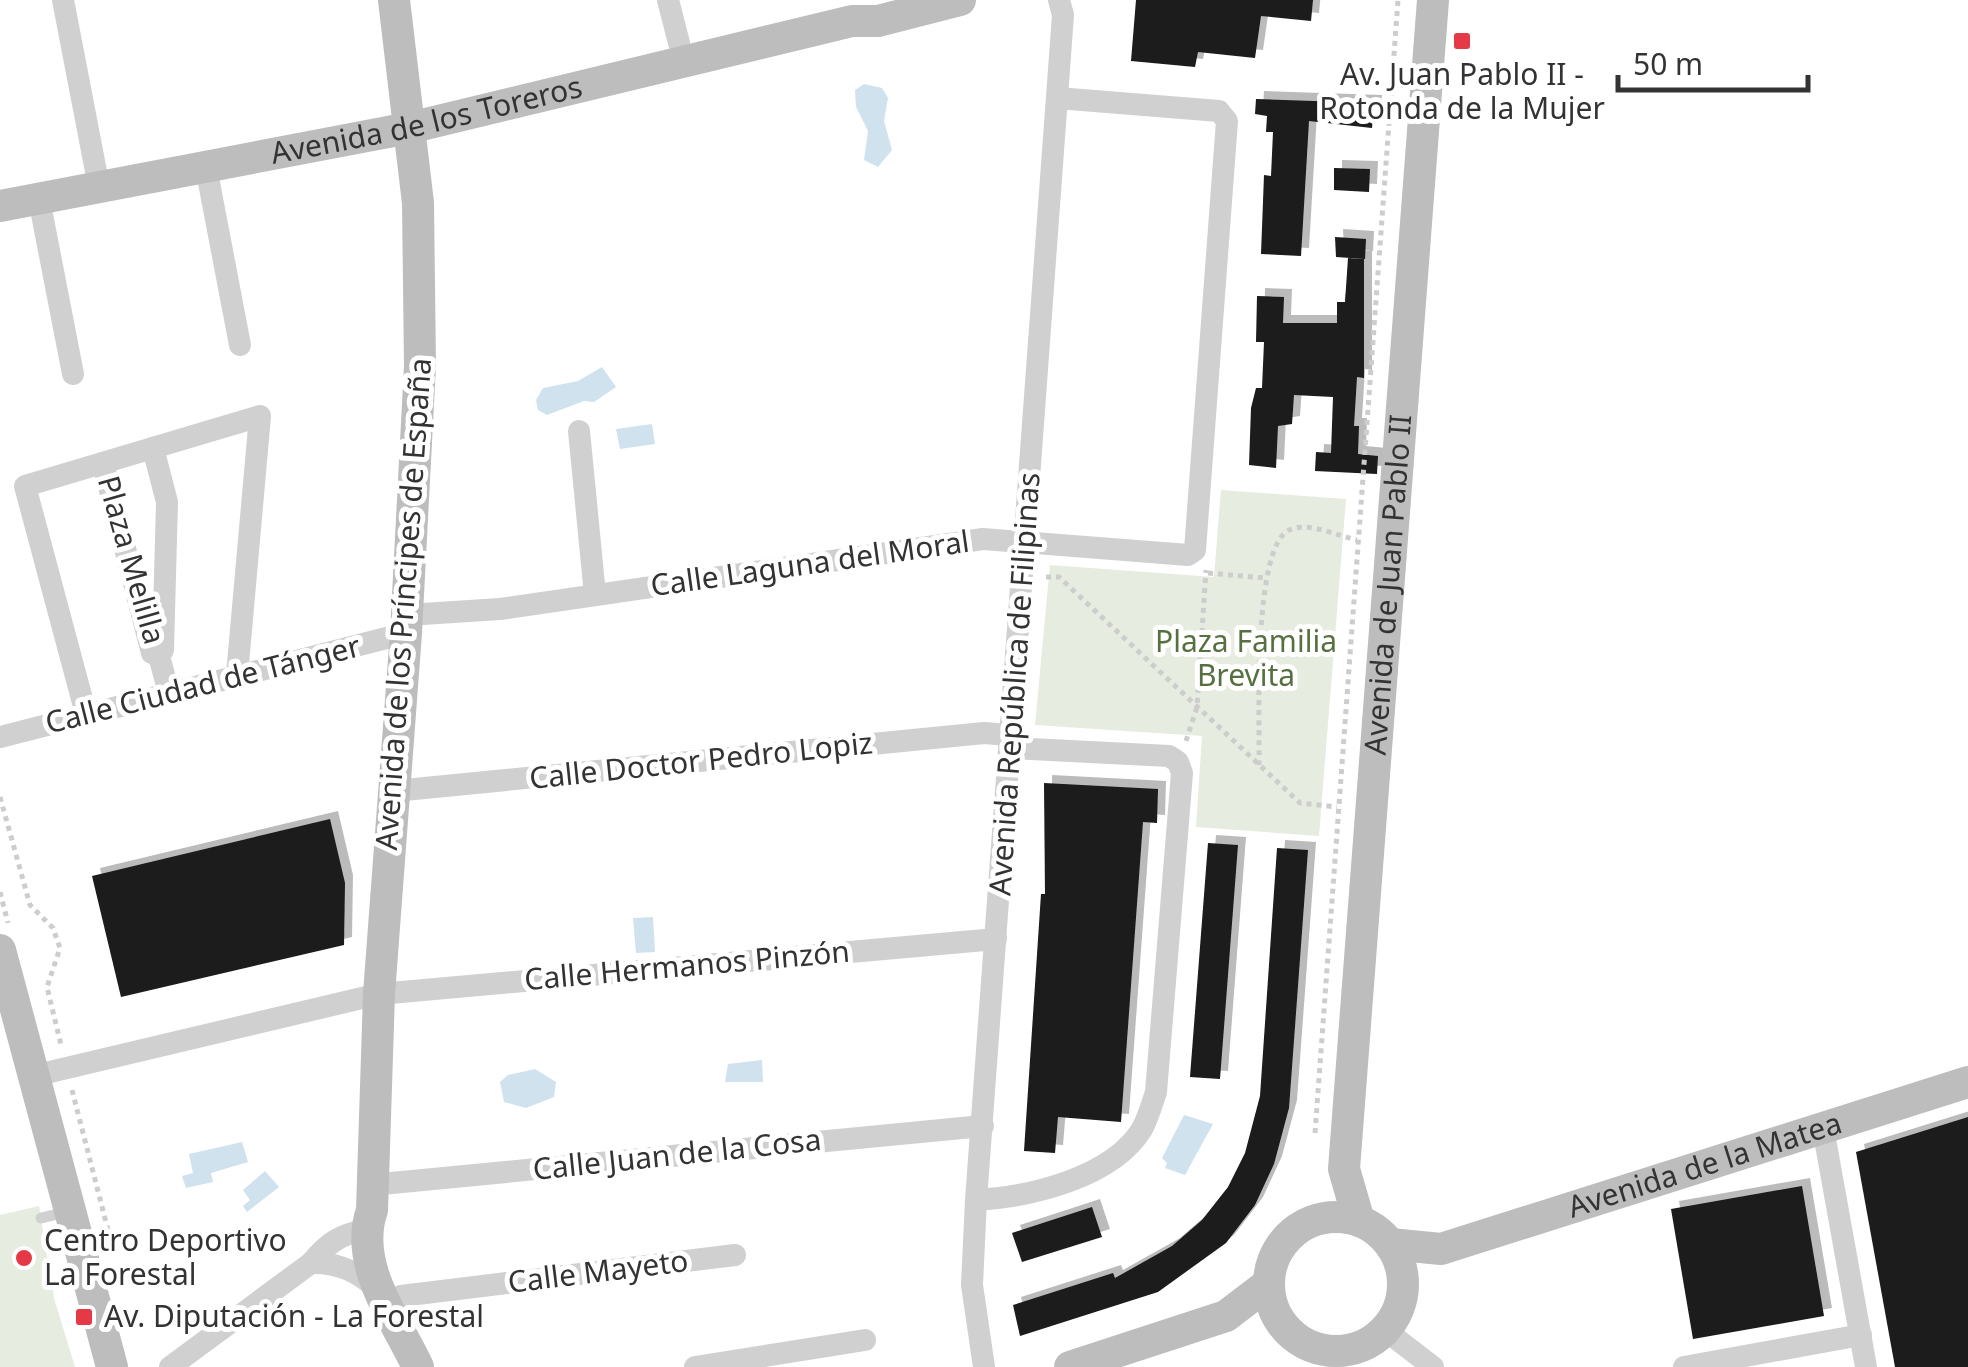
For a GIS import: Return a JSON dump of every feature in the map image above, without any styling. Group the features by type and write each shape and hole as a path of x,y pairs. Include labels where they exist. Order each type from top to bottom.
{"street":[{"path":"63,0 100,187"},
{"name":"Avenida de los Príncipes de España","path":"394,0 421,283 407,624 378,994 370,1208 386,1233 402,1324"},
{"path":"668,0 679,44"},
{"name":"Avenida de los Toreros","path":"852,21 883,0"},
{"name":"Avenida de los Toreros","path":"0,206 409,128 852,21 878,21 960,0"},
{"name":"Avenida República de Filipinas","path":"984,1367 972,1286 976,1200 1063,15 1060,0"},
{"name":"Avenida de Juan Pablo II","path":"1359,1221 1344,1168 1432,0"},
{"path":"1057,98 1219,111 1228,121 1195,550"},
{"path":"206,167 240,345"},
{"path":"40,199 73,374"},
{"path":"86,714 25,486 260,416 237,675"},
{"path":"579,431 595,595"},
{"name":"Plaza Melilla","path":"154,448 167,502 163,650 159,656 168,693"},
{"name":"Plaza Melilla","path":"102,463 152,654 159,656"},
{"name":"Calle Laguna del Moral","path":"407,624 983,539 1188,554 1195,550"},
{"name":"Calle Ciudad de Tánger","path":"0,737 237,675 407,624"},
{"name":"Calle Doctor Pedro Lopiz","path":"394,791 975,734 1009,742 1170,756 1178,762"},
{"path":"976,1200 1006,1199 1080,1175 1116,1156 1142,1128 1156,1092 1182,773 1178,762"},
{"name":"Calle Hermanos Pinzón","path":"33,1076 378,994 996,939"},
{"path":"0,950 5,989 33,1076 55,1215 112,1367"},
{"name":"Avenida de la Matea","path":"1390,1244 1441,1249 1968,1082"},
{"name":"Calle Juan de la Cosa","path":"370,1208 983,1126"},
{"path":"1823,1128 1866,1367"},
{"name":"Avenida de Juan Pablo II","path":"1313,1220 1344,1168"},
{"path":"170,1367 321,1263 370,1208"},
{"path":"1344,1217 1359,1221 1390,1244 1403,1283 1400,1303 1385,1330 1350,1358 1338,1352 1308,1356 1279,1321 1268,1284 1271,1264 1280,1245 1313,1220 1344,1217"},
{"name":"Avenida de la Matea","path":"1403,1283 1441,1249"},
{"name":"Calle Mayeto","path":"402,1324 735,1254"},
{"path":"321,1263 402,1324"},
{"path":"1070,1367 1226,1316 1268,1284"},
{"path":"1226,1316 1279,1321"},
{"path":"1385,1330 1434,1367"},
{"path":"1684,1367 1860,1335"},
{"path":"694,1367 864,1340"}],"path":[{"path":"1315,1134 1398,0"},
{"path":"1259,764 1265,578 1273,545 1289,530 1308,528 1358,540"},
{"path":"1178,762 1197,707 1208,573 1195,550"},
{"path":"1208,573 1265,578"},
{"path":"1023,578 1059,577 1300,803 1337,806"},
{"path":"0,798 30,905 53,928 60,948 47,987 109,1235 106,1241"}],"green space":[{"name":"Plaza Familia Brevita","path":"1221,490 1346,499 1319,836 1196,827 1202,736 1035,725 1050,565 1214,577"},
{"name":"Centro Deportivo La Forestal","path":"39,1206 54,1298 75,1367 0,1367 0,1215"}],"water":[{"path":"864,84 882,88 888,98 884,121 892,150 878,167 864,160 868,131 856,107 855,90"},
{"path":"602,367 616,387 594,402 584,401 547,415 538,410 536,400 543,388 578,381"},
{"path":"652,424 655,444 620,449 616,429"},
{"path":"653,917 655,952 636,953 633,918"},
{"path":"762,1060 763,1082 725,1082 728,1064"},
{"path":"535,1069 556,1082 554,1097 526,1108 504,1102 500,1082 508,1075"},
{"path":"1184,1115 1213,1124 1185,1175 1165,1168 1167,1163 1162,1158"},
{"path":"242,1142 248,1162 211,1173 213,1182 186,1188 182,1176 193,1173 189,1154"},
{"path":"265,1171 279,1187 247,1212 243,1206 250,1200 243,1190"}],"building":[{"path":"1136,0 1313,0 1311,21 1261,16 1255,58 1198,52 1195,67 1131,61"},
{"path":"1256,99 1374,103 1372,128 1309,121 1301,256 1261,254 1264,175 1271,176 1273,132 1266,132 1267,116 1255,114"},
{"path":"1334,168 1370,169 1369,192 1334,190"},
{"path":"1335,237 1366,239 1365,259 1336,257"},
{"path":"1348,258 1364,259 1364,378 1357,377 1354,426 1359,426 1358,454 1378,456 1377,474 1315,471 1316,452 1331,453 1333,397 1294,395 1292,424 1278,426 1276,468 1249,465 1251,408 1256,388 1262,388 1264,342 1256,342 1257,296 1284,297 1283,323 1337,323 1337,302 1345,302"},
{"path":"1044,783 1158,789 1157,823 1143,822 1121,1122 1058,1117 1055,1153 1024,1151 1041,894 1045,894"},
{"path":"330,819 345,883 344,945 121,997 92,876"},
{"path":"1208,843 1238,845 1220,1079 1190,1077"},
{"path":"1277,848 1308,850 1289,1108 1274,1164 1255,1205 1226,1243 1158,1292 1020,1336 1013,1305 1113,1273 1115,1278 1172,1246 1202,1220 1228,1187 1245,1153 1260,1096"},
{"path":"1968,1117 1968,1367 1895,1367 1856,1152"},
{"path":"1802,1186 1824,1316 1693,1339 1671,1209"},
{"path":"1092,1207 1102,1237 1022,1262 1012,1233"}],"place":[{"name":"Av. Juan Pablo II - Rotonda de la Mujer","path":"1462,41"},
{"name":"Centro Deportivo La Forestal","path":"24,1258"},
{"name":"Av. Diputación - La Forestal","path":"84,1317"}]}
